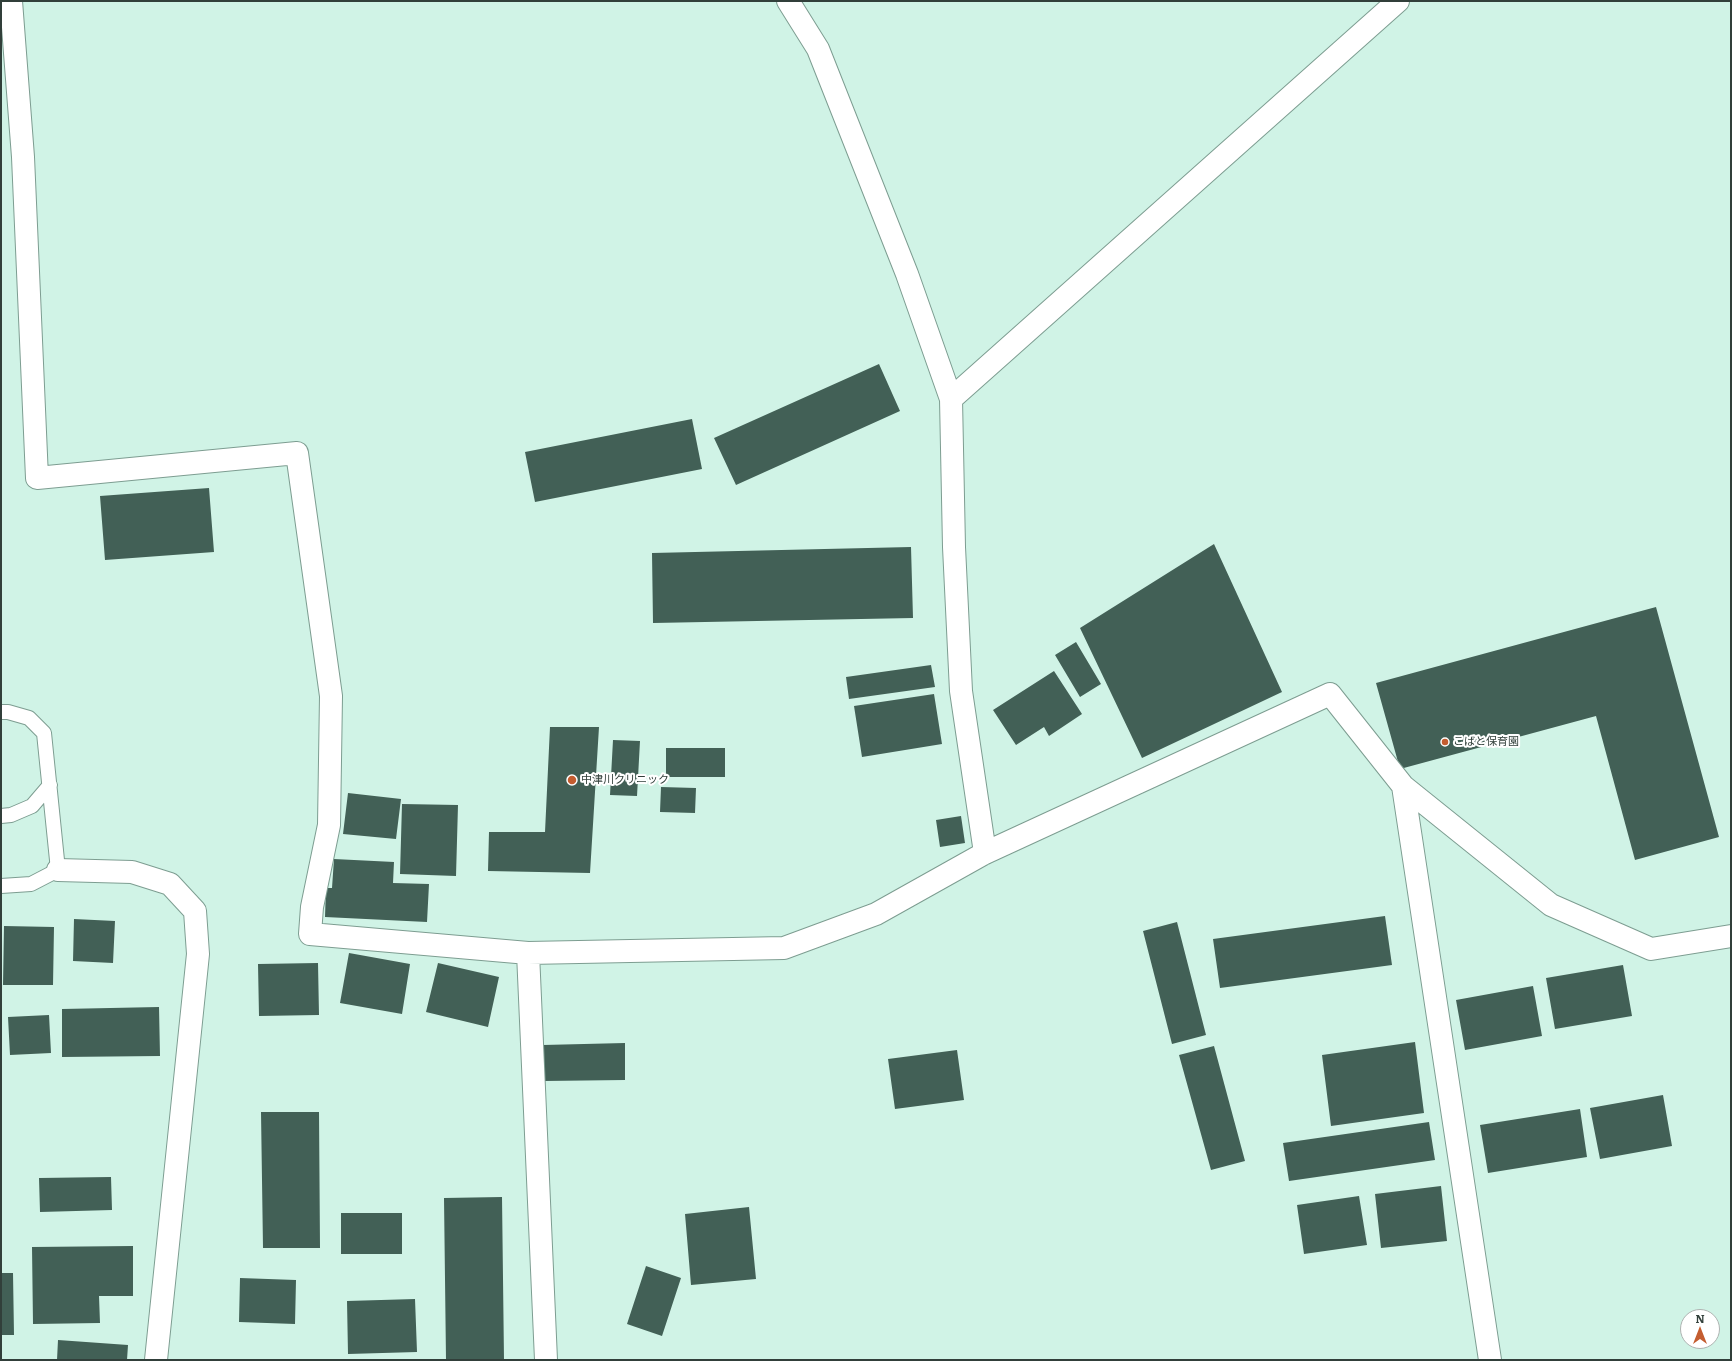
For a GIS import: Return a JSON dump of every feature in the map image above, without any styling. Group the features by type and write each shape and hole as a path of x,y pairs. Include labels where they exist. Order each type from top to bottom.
{"street":[{"path":"11,1 23,157 37,478 297,453 331,696 329,826 312,906 310,934 528,953 784,948 876,914 985,853 1330,694 1403,786 1551,905 1650,948 1731,936"},
{"path":"788,1 818,49 907,274 951,398 954,547 961,691 985,853"},
{"path":"951,398 1398,1"},
{"path":"1403,786 1490,1360"},
{"path":"58,870 132,872 170,884 195,911 198,954 156,1360"},
{"path":"528,953 546,1360"}],"lane":[{"path":"1,712 8,712 29,718 44,733 58,870 31,884 1,886"},
{"path":"1,816 11,815 32,806 50,785"}],"building":[{"path":"879,364 900,411 736,485 714,438"},
{"path":"692,419 702,469 535,502 525,452"},
{"path":"209,488 214,552 105,560 100,496"},
{"path":"1214,544 1282,692 1142,758 1080,628"},
{"path":"911,547 913,618 653,623 652,553"},
{"name":"こばと保育園","path":"1656,607 1719,837 1635,860 1596,716 1400,769 1376,683"},
{"path":"1076,642 1101,684 1080,697 1055,655"},
{"path":"931,665 935,687 849,699 846,677"},
{"path":"1054,671 1082,714 1049,736 1044,727 1016,745 993,710"},
{"path":"934,694 942,744 862,757 854,706"},
{"name":"中津川クリニック","path":"550,727 599,727 590,873 488,871 489,832 545,832"},
{"path":"613,740 640,741 637,796 610,795"},
{"path":"666,748 725,748 725,777 666,777"},
{"path":"661,787 696,788 695,813 660,812"},
{"path":"348,793 401,799 396,839 343,834"},
{"path":"402,804 458,805 456,876 400,874"},
{"path":"961,816 965,843 940,847 936,820"},
{"path":"334,859 394,862 393,883 429,884 427,922 325,917 326,888 332,888"},
{"path":"1385,916 1392,965 1220,988 1213,939"},
{"path":"74,919 115,921 113,963 73,961"},
{"path":"1177,922 1206,1035 1172,1044 1143,931"},
{"path":"4,926 54,927 53,985 3,985"},
{"path":"349,953 410,964 402,1014 340,1003"},
{"path":"318,963 319,1015 259,1016 258,964"},
{"path":"438,963 499,977 488,1027 426,1012"},
{"path":"1623,965 1632,1016 1555,1029 1546,978"},
{"path":"1533,986 1542,1036 1465,1050 1456,1000"},
{"path":"159,1007 160,1056 62,1057 62,1009"},
{"path":"49,1015 51,1053 10,1055 8,1017"},
{"path":"1415,1042 1424,1113 1331,1126 1322,1055"},
{"path":"625,1043 625,1080 544,1081 543,1045"},
{"path":"1214,1046 1245,1161 1211,1170 1179,1055"},
{"path":"957,1050 964,1100 895,1109 888,1059"},
{"path":"1663,1095 1672,1146 1600,1159 1590,1108"},
{"path":"1580,1109 1587,1157 1488,1173 1480,1125"},
{"path":"261,1112 319,1112 320,1248 263,1248"},
{"path":"1429,1122 1435,1160 1289,1181 1283,1143"},
{"path":"111,1177 112,1210 40,1212 39,1178"},
{"path":"1441,1186 1447,1241 1381,1248 1375,1194"},
{"path":"1359,1196 1367,1245 1304,1254 1297,1205"},
{"path":"502,1197 504,1360 446,1360 444,1198"},
{"path":"749,1207 756,1279 691,1285 685,1214"},
{"path":"341,1213 402,1213 402,1254 341,1254"},
{"path":"133,1246 133,1296 99,1296 100,1323 33,1324 32,1247"},
{"path":"646,1266 681,1278 662,1336 627,1324"},
{"path":"1,1273 13,1273 14,1335 1,1335"},
{"path":"240,1278 296,1280 295,1324 239,1322"},
{"path":"415,1299 417,1352 348,1354 347,1301"},
{"path":"58,1340 128,1345 127,1360 57,1360"}],"place":[{"name":"こばと保育園","path":"1445,742"},
{"name":"中津川クリニック","path":"572,780"}]}
